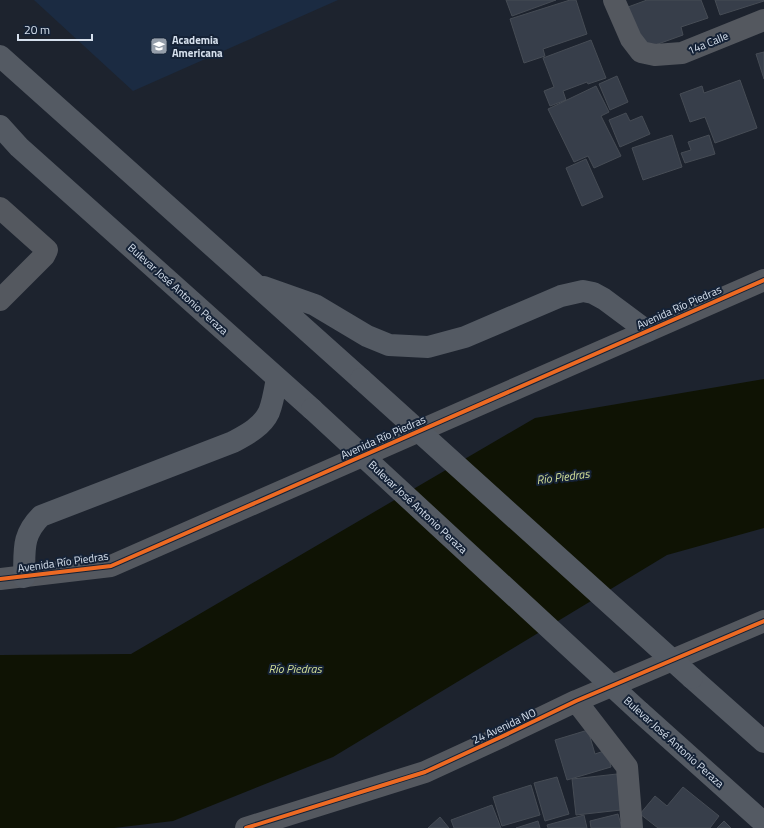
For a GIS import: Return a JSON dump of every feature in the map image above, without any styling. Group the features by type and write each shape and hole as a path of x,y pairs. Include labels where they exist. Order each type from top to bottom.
{"main road":[{"path":"0,56 764,742"},
{"name":"Bulevar José Antonio Peraza","path":"0,126 25,152 312,409 640,712 764,823"},
{"path":"254,283 314,305 366,336 389,345 428,347 465,337 561,296 583,291 593,293 604,299 647,331"},
{"path":"24,577 25,541 28,532 41,516 233,442 250,433 268,412 277,378"}],"street":[{"name":"14a Calle","path":"614,0 631,39 641,52 654,55 682,53 764,20"},
{"path":"0,208 47,250 44,256 0,300"},
{"name":"Avenida Río Piedras","path":"0,579 111,566 764,280"},
{"name":"24 Avenida NO","path":"246,828 425,772 576,701 761,626"},
{"path":"576,701 627,767 632,828"}],"shaded area":[{"name":"Academia Americana","path":"34,0 338,0 133,91"}],"water":[{"name":"Río Piedras","path":"764,379 764,528 667,555 333,757 173,821 114,828 0,828 0,655 131,654 535,418"}],"building":[{"path":"506,0 556,0 512,16"},
{"path":"570,0 576,0 587,34 543,49 545,56 524,63 510,19"},
{"path":"647,0 701,0 708,18 681,27 683,35 644,49 628,7"},
{"path":"715,0 764,0 764,1 720,15"},
{"path":"591,40 606,78 588,84 587,82 563,91 566,100 550,106 544,91 554,87 543,58"},
{"path":"764,52 764,79 756,54"},
{"path":"617,76 628,102 610,110 599,84"},
{"path":"740,80 757,128 715,143 705,117 690,122 680,94 702,86 704,93"},
{"path":"596,86 609,112 601,116 621,156 594,168 588,156 574,162 548,109"},
{"path":"626,113 630,121 642,116 650,134 620,147 609,120"},
{"path":"672,135 682,167 643,180 632,148"},
{"path":"709,135 715,154 685,163 681,153 691,150 688,142"},
{"path":"586,159 603,197 582,206 566,168"},
{"path":"588,730 595,754 607,750 611,767 567,780 555,740"},
{"path":"617,774 621,810 576,815 572,779"},
{"path":"557,777 569,814 545,821 534,783"},
{"path":"531,785 540,815 502,826 493,797"},
{"path":"683,787 719,816 710,828 658,828 640,814 655,796 667,806"},
{"path":"492,805 501,828 454,828 451,820"},
{"path":"618,814 622,828 591,828 590,821"},
{"path":"584,815 587,828 548,828 547,825"},
{"path":"440,817 449,828 428,828"},
{"path":"538,821 540,828 516,828"},
{"path":"724,821 731,828 717,828"}],"cycle path":[{"path":"0,579 111,566 764,280"},
{"path":"246,828 425,772 576,701 764,621"}],"place":[{"name":"Academia Americana","path":"159,46"}]}
